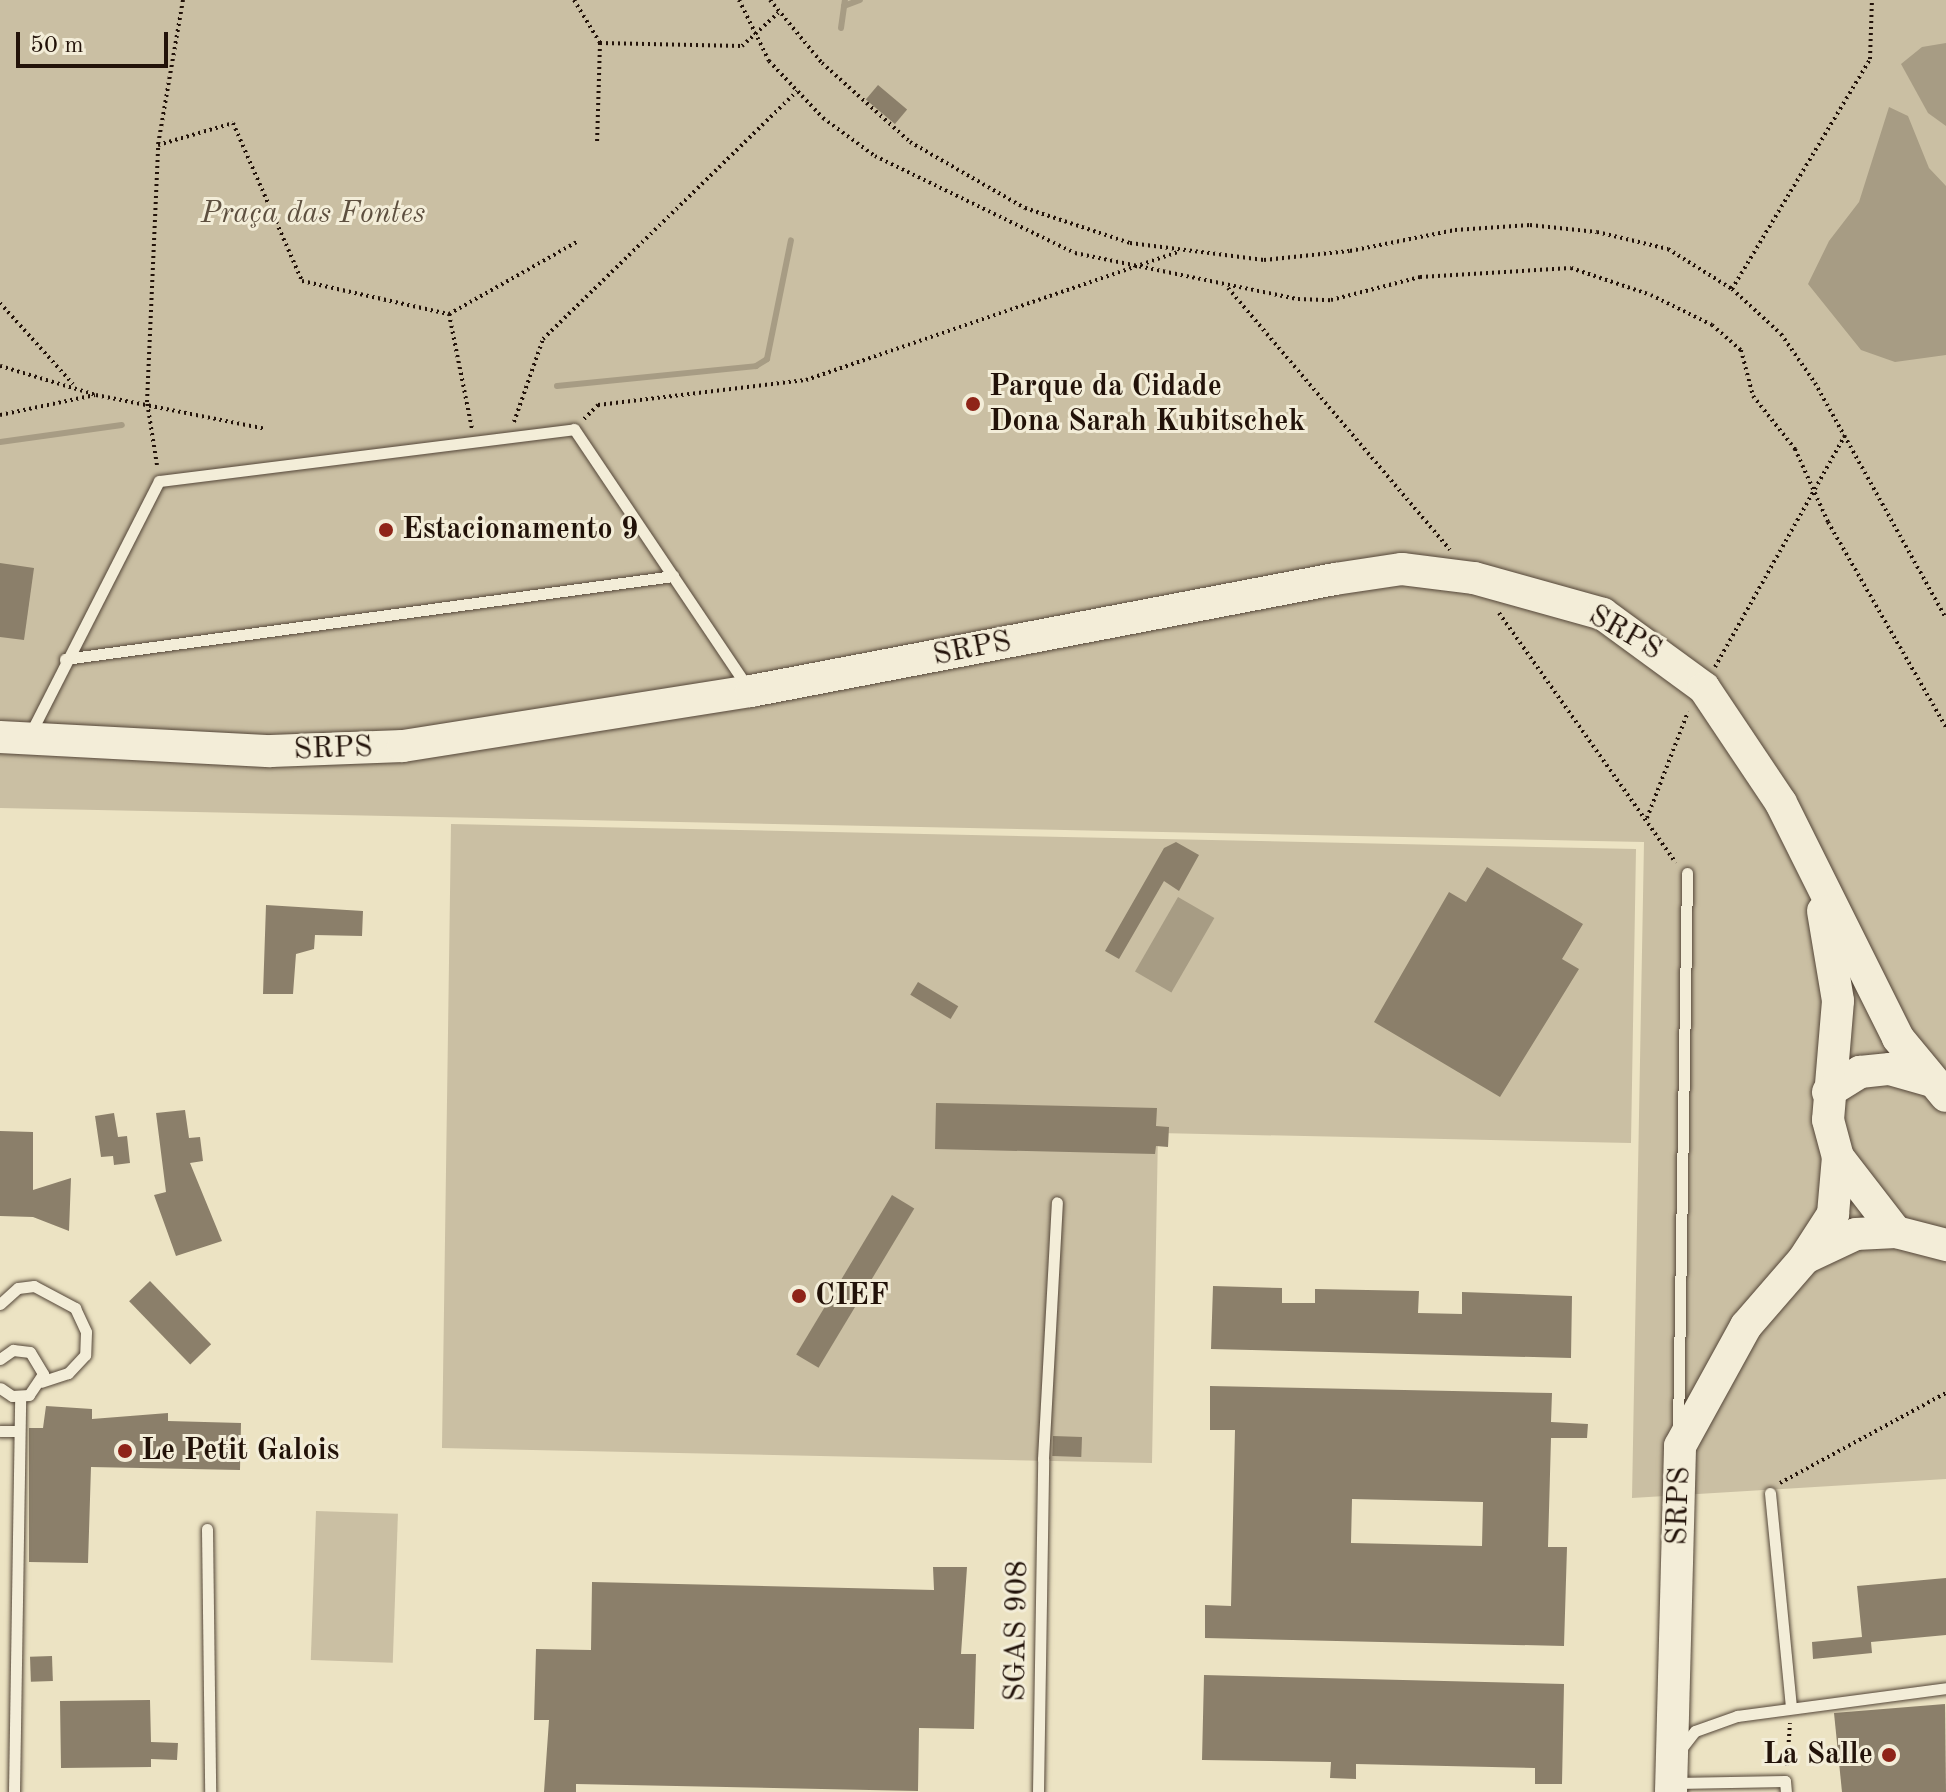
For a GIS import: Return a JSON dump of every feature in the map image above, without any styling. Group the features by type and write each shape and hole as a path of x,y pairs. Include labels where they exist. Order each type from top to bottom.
{"main road":[{"name":"SRPS","path":"14,739 271,751 403,746 751,691 1335,579 1402,569 1474,578 1603,614 1704,688 1761,767 1898,1038 1939,1088"},
{"name":"SRPS","path":"1671,1778 1680,1446 1746,1326 1804,1259 1833,1214 1838,1157 1828,1092 1838,1001 1812,868"},
{"path":"1828,1092 1860,1072 1890,1069 1939,1088"},
{"name":"SRPS","path":"1838,1157 1896,1232"},
{"name":"SRPS","path":"1804,1259 1842,1239 1896,1232 1946,1245"}],"lane":[{"path":"14,739 65,659 159,481 474,439 574,429 751,691"},
{"path":"65,659 673,576"},
{"path":"1680,1446 1687,873"},
{"name":"SGAS 908","path":"1038,1792 1044,1471 1057,1202"},
{"path":"0,1304 18,1288 34,1286 75,1308 86,1332 85,1355 68,1373 41,1382 20,1397"},
{"path":"0,1359 13,1350 30,1352 41,1365 41,1382"},
{"path":"0,1388 20,1397"},
{"path":"14,1792 20,1397"},
{"path":"0,1431 19,1431"},
{"path":"1770,1493 1791,1707"},
{"path":"207,1529 210,1792"},
{"path":"1786,1786 1704,1788 1671,1778 1695,1731 1791,1707 1946,1688"},
{"path":"0,1779 14,1779"}],"path":[{"path":"159,481 147,402 158,145 183,0"},
{"path":"574,0 600,43 597,144"},
{"path":"739,0 769,61 797,91 875,156 1075,253 1130,268 1226,286 1331,300 1420,277 1536,266 1571,268 1651,295 1712,325 1741,350 1753,396 1795,449 1946,727"},
{"path":"770,0 778,13 860,101 956,173 1084,229 1181,251 1264,260 1350,251 1455,230 1530,225 1597,232 1668,249 1732,289 1781,334 1845,435 1946,618"},
{"path":"1732,289 1870,59 1872,0"},
{"path":"600,43 742,46 778,13"},
{"path":"509,435 543,339 797,91"},
{"path":"158,145 233,123 302,281 449,314 577,242"},
{"path":"574,429 598,405 806,380 1181,251"},
{"path":"1226,286 1474,578 1647,818 1663,851 1687,873"},
{"path":"0,303 73,384"},
{"path":"449,314 474,439"},
{"path":"0,366 73,384 96,395 147,402 266,429"},
{"path":"0,415 96,395"},
{"path":"1647,818 1691,703 1704,688 1845,435"},
{"path":"1770,1493 1787,1475 1946,1393"},
{"path":"1786,1786 1791,1707"}],"green space":[{"name":"Parque da Cidade Dona Sarah Kubitschek","path":"0,0 1946,0 1946,1479 1632,1498 1644,842 0,808"},
{"name":"CIEF","path":"451,824 1636,849 1631,1143 1158,1133 1152,1463 442,1448"},
{"path":"316,1511 398,1514 393,1663 311,1660"}],"shaded area":[{"path":"1946,43 1946,126 1928,113 1901,64 1922,47"},
{"path":"1889,107 1908,116 1929,168 1946,186 1946,355 1895,362 1861,350 1808,284 1829,241 1859,202"},
{"path":"1178,897 1214,918 1171,992 1135,971"}],"building":[{"path":"878,85 907,109 895,124 866,100"},
{"path":"0,563 34,568 24,640 0,637"},
{"path":"1176,842 1199,855 1179,891 1164,881 1119,959 1105,951 1164,848"},
{"path":"1487,867 1583,924 1562,959 1579,969 1500,1097 1374,1022 1449,892 1466,902"},
{"path":"266,905 363,911 362,936 315,935 314,949 296,954 293,994 263,994"},
{"path":"918,982 958,1006 951,1019 910,995"},
{"path":"936,1103 1157,1108 1156,1126 1169,1127 1168,1147 1156,1146 1155,1154 935,1149"},
{"path":"185,1110 189,1138 200,1137 203,1161 190,1163 222,1241 176,1256 154,1195 166,1192 156,1113"},
{"path":"114,1113 118,1137 127,1136 130,1163 114,1165 113,1156 101,1157 95,1116"},
{"path":"0,1131 33,1132 33,1190 71,1178 69,1231 33,1217 0,1216"},
{"path":"892,1195 914,1208 818,1368 796,1354"},
{"path":"150,1281 211,1344 190,1364 129,1301"},
{"path":"1213,1286 1282,1288 1282,1303 1315,1303 1315,1289 1419,1291 1418,1313 1462,1314 1462,1292 1572,1296 1571,1358 1211,1349"},
{"path":"1210,1386 1552,1393 1551,1422 1588,1424 1587,1438 1551,1438 1548,1547 1567,1547 1564,1646 1205,1638 1205,1605 1231,1606 1235,1430 1210,1430","holes":["1352,1499 1483,1502 1482,1546 1351,1543"]},
{"path":"46,1406 92,1409 92,1419 168,1413 168,1421 241,1423 240,1470 91,1467 88,1563 29,1562 29,1428 43,1428"},
{"path":"1053,1436 1082,1437 1081,1457 1052,1456"},
{"path":"933,1567 967,1567 961,1654 976,1654 974,1729 919,1728 918,1791 576,1784 576,1792 544,1792 549,1720 534,1720 536,1649 591,1650 592,1582 934,1590"},
{"path":"1946,1578 1946,1635 1871,1642 1872,1653 1813,1659 1812,1642 1862,1637 1857,1586"},
{"path":"52,1656 53,1681 31,1682 30,1657"},
{"path":"1204,1675 1564,1684 1562,1784 1535,1784 1535,1768 1356,1764 1356,1779 1330,1778 1331,1762 1202,1760"},
{"path":"150,1700 151,1742 178,1743 177,1760 151,1759 151,1767 61,1768 60,1701"},
{"name":"La Salle","path":"1945,1704 1946,1792 1842,1792 1834,1713"}],"waterway":[{"path":"841,28 845,0"},
{"path":"844,6 860,0"},
{"path":"557,386 756,366 767,359 791,240"},
{"path":"0,442 122,425"}],"place":[{"name":"Parque da Cidade Dona Sarah Kubitschek","path":"973,404"},
{"name":"Estacionamento 9","path":"386,530"},
{"name":"CIEF","path":"799,1296"},
{"name":"Le Petit Galois","path":"125,1451"},
{"name":"La Salle","path":"1889,1755"}],"park label":[{"name":"Praça das Fontes","path":"313,214"}]}
